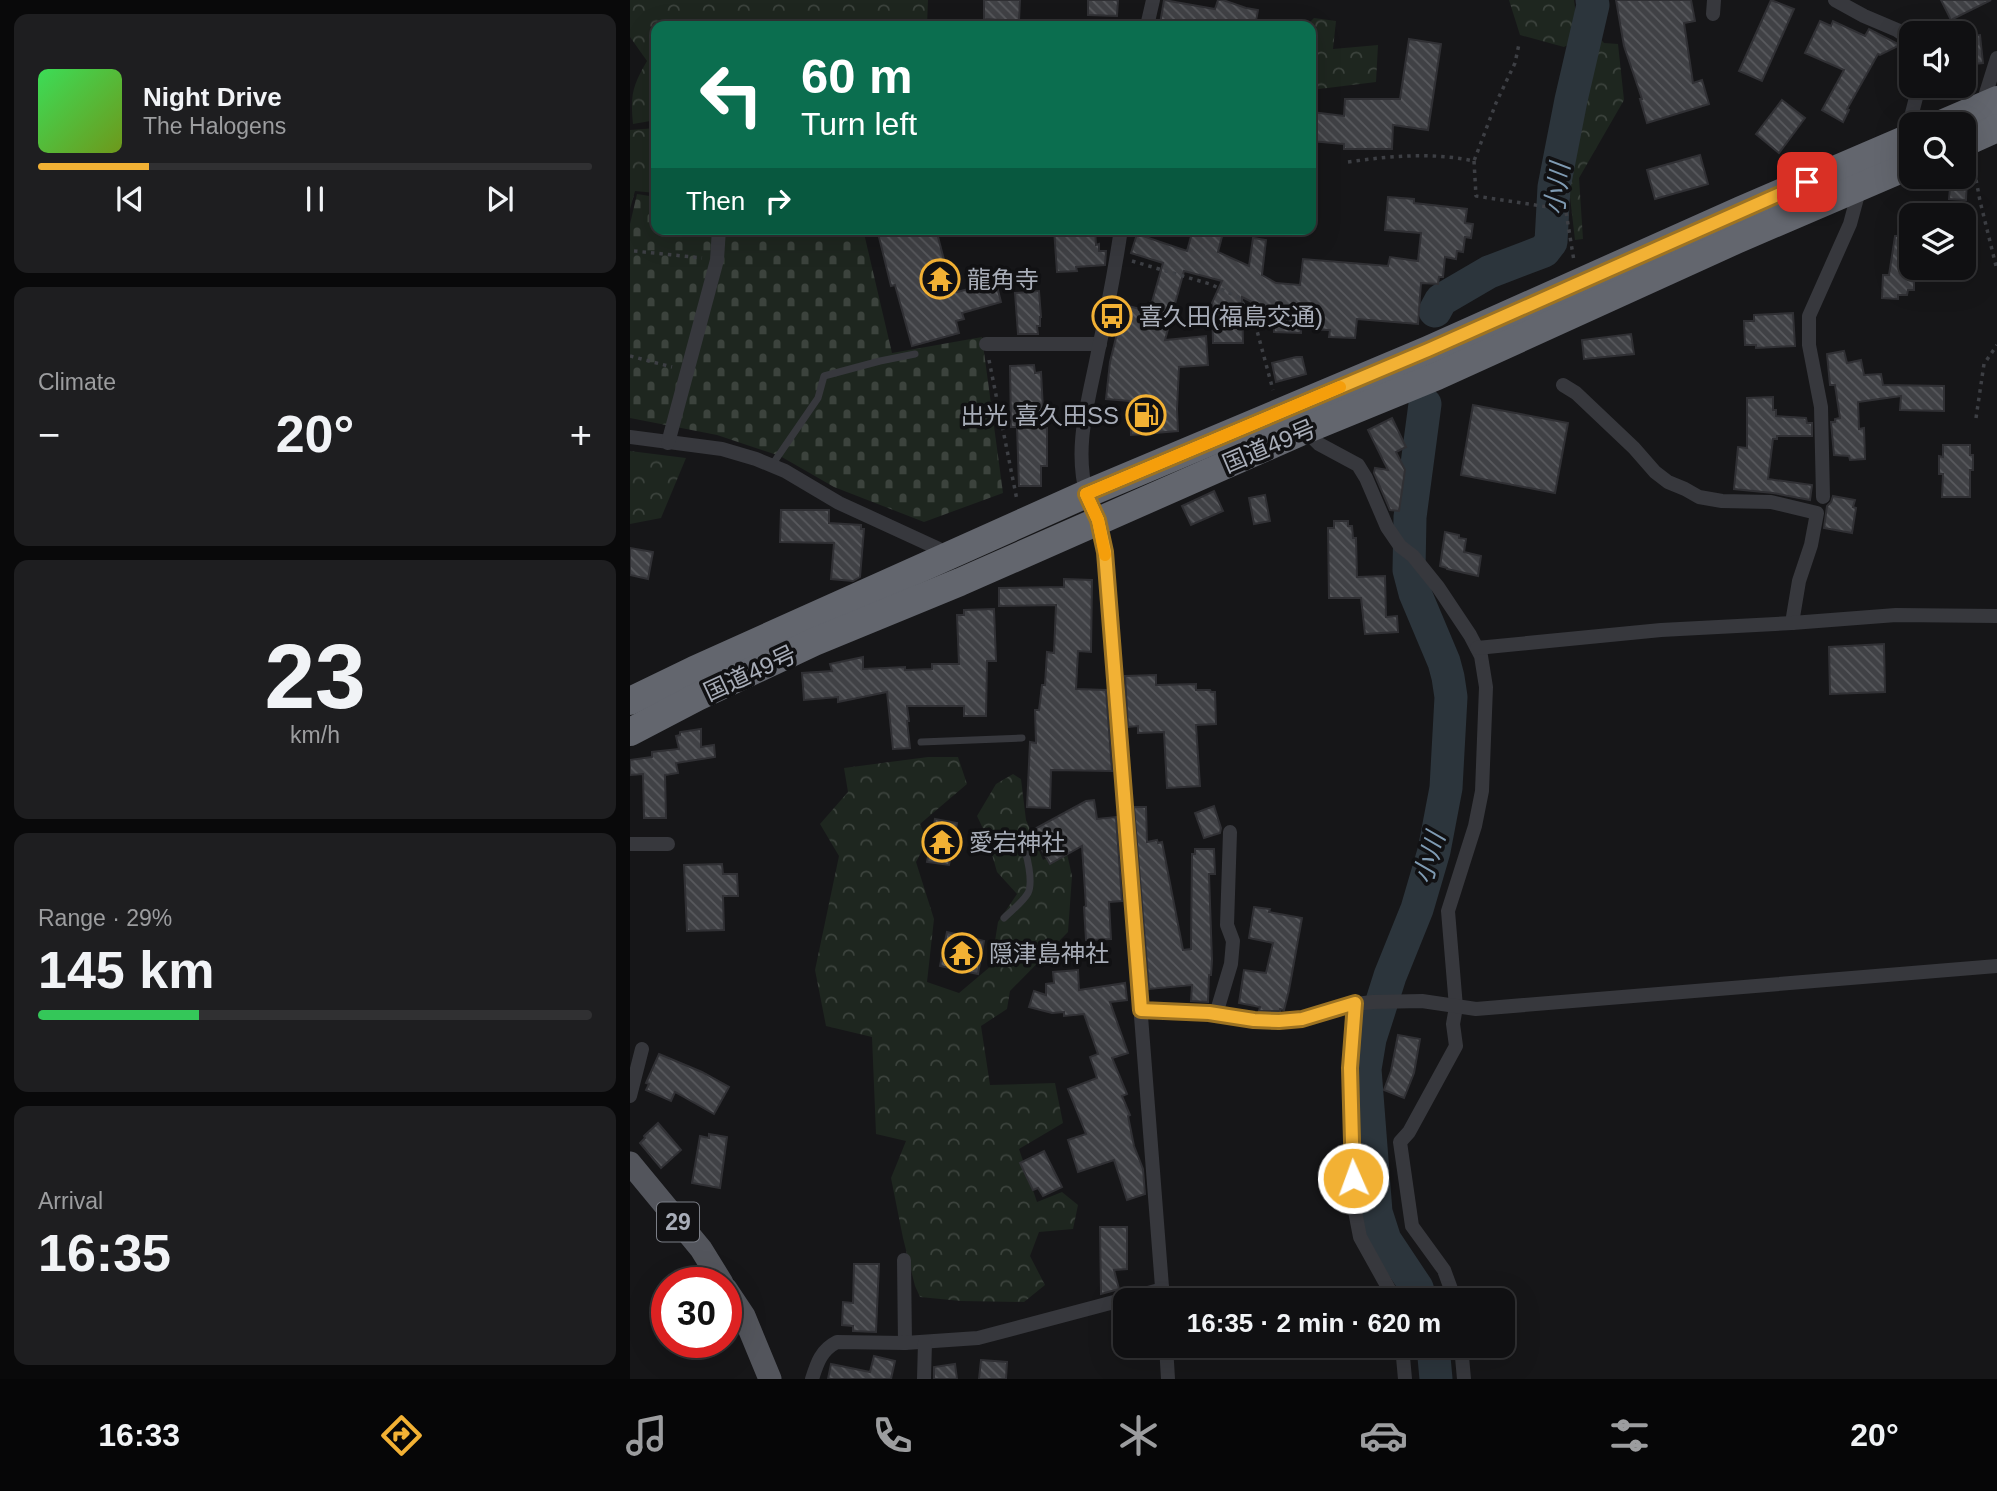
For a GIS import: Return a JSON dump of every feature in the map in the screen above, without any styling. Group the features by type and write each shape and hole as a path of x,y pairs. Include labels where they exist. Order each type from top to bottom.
{"highway":[{"name":"国道49号","path":"630,701 1086,494 1428,350 1899,142"},
{"name":"国道49号","path":"630,732 814,642 960,582 1305,430 1437,376 1736,240 1899,170"}],"main road":[{"name":"29","path":"630,1163 701,1249 712,1267"},
{"path":"742,1313 770,1379"}],"street":[{"path":"1148,21 1153,0"},
{"path":"1835,0 1899,31"},
{"path":"1985,121 1986,93 1997,58"},
{"path":"1823,497 1821,407 1809,345 1809,316 1850,224 1860,187"},
{"path":"668,443 717,260 719,235"},
{"path":"1120,235 1081,436 1080,466 1086,494 1098,520 1105,552 1162,1288"},
{"path":"986,344 1100,344"},
{"path":"1563,385 1576,393 1668,482 1699,497 1722,501 1771,502 1817,513 1811,545 1798,581 1792,623"},
{"path":"1305,430 1319,444 1358,465 1387,527 1400,546 1413,556 1438,587 1481,656 1486,687 1482,791 1475,826 1448,911 1456,1007 1452,1024 1456,1046 1409,1132 1399,1142 1412,1226 1444,1270 1451,1288"},
{"path":"630,437 722,449 772,466 839,503 937,548 946,557"},
{"path":"1477,648 1661,630 1896,615 1997,616"},
{"path":"1216,1014 1231,964 1233,941 1227,925 1230,832"},
{"path":"630,844 668,844"},
{"path":"1141,1010 1173,1010 1279,1021 1302,1019 1355,1003 1422,1001 1476,1009 1997,966"},
{"path":"1355,1003 1350,1068 1354,1206 1360,1237 1388,1288"},
{"path":"630,1096 642,1049"},
{"path":"904,1260 905,1343"},
{"path":"812,1379 821,1354 837,1342 905,1343 978,1338 1113,1307"},
{"path":"924,1379 925,1342"},
{"path":"1167,1358 1168,1379"},
{"path":"1403,1358 1405,1379"},
{"path":"1462,1358 1464,1379"}],"lane":[{"path":"772,466 818,398 824,376 915,354"},
{"path":"920,742 1022,738"},
{"path":"1004,918 1029,891 1030,874 1023,847 1019,841 1007,835"}],"path":[{"path":"1519,44 1515,63 1474,161 1476,196 1566,212 1577,283"},
{"path":"1985,121 1980,201 1997,270"},
{"path":"1348,162 1399,155 1454,157 1474,161"},
{"path":"635,251 717,260"},
{"path":"1117,257 1210,284 1240,298 1256,327 1271,386 1282,411"},
{"path":"986,344 1021,523"},
{"path":"1976,418 1984,364 1997,345"},
{"path":"630,356 688,371"}],"green space":[{"path":"630,0 928,0 927,21 651,21 651,121 633,124 634,90 647,61 630,37"},
{"path":"1509,0 1574,0 1576,15 1573,42 1564,47 1520,35"},
{"path":"1314,18 1336,21 1333,49 1378,45 1376,82 1316,89 1316,21 1311,21"},
{"path":"1595,33 1604,43 1618,44 1624,100 1579,178 1583,239 1575,240 1570,197 1562,174"},
{"path":"651,128 651,193 635,191 630,209 630,130"},
{"path":"637,194 651,196 651,235 864,235 892,353 982,337 1003,493 924,522 834,487 780,456 717,435 630,418 630,224"},
{"path":"630,451 686,458 661,518 630,524"},
{"path":"928,757 958,757 967,784 920,824 927,841 916,862 934,919 927,982 959,993 991,966 998,922 1017,894 997,872 987,837 977,816 996,784 1013,774 1021,779 1026,820 1043,860 1066,849 1072,876 1068,932 1010,991 1007,1009 981,1026 990,1085 1055,1083 1063,1123 1019,1149 1037,1202 1062,1192 1078,1205 1073,1229 1039,1232 1030,1256 1045,1285 1024,1302 920,1297 903,1238 891,1178 906,1141 876,1134 872,1037 826,1026 815,970 839,856 820,824 848,792 844,768"}],"building":[{"path":"984,0 1020,0 1019,21 984,19"},
{"path":"1088,0 1118,0 1117,16 1088,15"},
{"path":"1164,0 1215,9 1218,0 1223,0 1258,10 1256,21 1160,21"},
{"path":"1616,0 1691,0 1695,21 1684,23 1693,83 1702,80 1709,104 1647,123 1624,46"},
{"path":"1771,0 1794,9 1762,81 1739,71"},
{"path":"1941,0 1991,0 1951,20"},
{"path":"1820,21 1831,26 1833,21 1865,36 1869,29 1899,44 1878,54 1847,109 1849,110 1843,122 1822,110 1844,70 1805,53"},
{"path":"1980,35 1983,63 1976,64 1976,36"},
{"path":"1409,39 1441,44 1428,130 1393,125 1392,149 1344,149 1344,144 1316,141 1316,113 1344,116 1345,99 1400,99"},
{"path":"1782,100 1805,118 1779,153 1756,134"},
{"path":"1700,155 1708,184 1655,199 1647,170"},
{"path":"1950,189 1966,189 1966,200 1949,199"},
{"path":"1388,197 1467,209 1465,223 1473,224 1471,238 1465,237 1463,252 1457,251 1456,259 1445,257 1443,277 1439,277 1438,284 1421,283 1418,324 1357,319 1355,338 1329,337 1330,330 1274,332 1275,314 1242,297 1243,343 1213,343 1212,303 1222,281 1184,271 1165,340 1206,336 1208,365 1179,367 1178,431 1131,435 1130,401 1106,399 1110,362 1124,305 1148,311 1163,263 1131,253 1137,235 1187,251 1191,235 1222,235 1218,252 1249,266 1253,238 1266,240 1262,275 1276,283 1300,285 1303,259 1388,266 1390,257 1418,261 1421,233 1385,230"},
{"path":"1899,229 1899,280 1914,280 1914,290 1908,290 1907,295 1898,295 1898,299 1882,298 1883,275 1889,275 1895,236 1898,236"},
{"path":"878,235 938,235 952,291 996,282 1001,302 962,313 964,319 956,321 959,333 912,346 895,285 891,286"},
{"path":"1054,235 1095,235 1099,251 1106,251 1105,265 1076,267 1077,271 1057,272"},
{"path":"1039,291 1041,317 1040,326 1037,326 1038,334 1018,334 1015,293"},
{"path":"1793,313 1795,346 1756,348 1756,345 1745,345 1744,321 1754,321 1754,315"},
{"path":"1631,334 1634,354 1584,359 1582,340"},
{"path":"1844,351 1847,363 1861,360 1864,375 1881,374 1883,385 1944,386 1944,411 1900,410 1901,396 1858,402 1859,429 1864,428 1865,459 1850,460 1849,456 1834,455 1831,422 1840,418 1835,385 1830,385 1827,354"},
{"path":"1302,357 1306,374 1276,382 1272,363"},
{"path":"1034,365 1035,373 1041,372 1044,428 1047,428 1047,466 1041,466 1041,486 1019,486 1017,427 1011,427 1010,366"},
{"path":"1773,397 1776,416 1806,418 1807,423 1812,423 1812,436 1777,436 1777,439 1773,439 1768,479 1812,485 1810,500 1734,489 1738,447 1747,448 1747,398"},
{"path":"1473,405 1568,423 1555,493 1461,475"},
{"path":"1392,418 1406,447 1396,452 1405,470 1399,511 1390,510 1374,473 1375,468 1388,470 1368,430"},
{"path":"1943,445 1970,445 1973,470 1970,470 1970,497 1942,497 1943,474 1939,474 1939,456 1943,457"},
{"path":"1214,491 1223,511 1191,525 1182,506"},
{"path":"1265,495 1270,521 1254,524 1249,498"},
{"path":"1833,496 1855,500 1852,533 1824,528 1827,506"},
{"path":"781,510 829,510 829,523 861,525 861,529 864,529 860,577 853,581 831,579 834,543 780,542"},
{"path":"1334,521 1348,521 1348,526 1352,526 1353,538 1356,538 1357,577 1385,576 1386,617 1397,616 1398,632 1365,634 1361,598 1329,598 1328,528 1334,528"},
{"path":"1445,532 1466,539 1464,552 1481,556 1478,576 1440,566"},
{"path":"630,548 653,552 648,579 630,575"},
{"path":"1064,579 1092,580 1091,652 1078,651 1076,689 1106,690 1112,771 1051,770 1050,808 1027,807 1030,742 1036,743 1035,710 1039,710 1042,685 1045,685 1047,652 1054,653 1056,605 999,606 999,588 1064,587"},
{"path":"994,609 996,661 987,661 986,716 964,716 964,706 907,706 910,748 893,749 887,692 838,702 838,697 804,700 802,673 832,671 830,664 863,657 863,669 932,669 932,664 959,664 957,615 964,615 964,610"},
{"path":"1884,644 1885,692 1830,694 1829,647"},
{"path":"1156,675 1156,685 1196,684 1196,690 1215,692 1216,724 1196,725 1200,786 1167,788 1164,732 1138,733 1138,726 1128,727 1125,676"},
{"path":"701,729 701,747 714,745 715,757 676,763 678,773 665,775 666,818 644,818 643,774 630,775 630,760 652,757 652,752 679,749 676,736 680,735 680,732"},
{"path":"1094,800 1097,819 1116,817 1122,901 1109,902 1111,939 1086,940 1082,846 1050,864 1031,831 1086,801"},
{"path":"1214,806 1220,833 1204,838 1195,813"},
{"path":"1134,807 1146,807 1147,842 1162,842 1183,950 1191,949 1192,854 1195,854 1195,849 1214,849 1215,874 1209,874 1212,961 1208,1002 1191,1001 1192,985 1149,989"},
{"name":"愛宕神社","path":"935,819 957,823 949,865 927,862"},
{"path":"722,864 723,874 737,874 738,896 723,896 724,930 687,931 684,865"},
{"path":"1254,907 1302,918 1284,1010 1259,1011 1260,1007 1239,1003 1244,970 1266,973 1273,943 1249,938"},
{"name":"隠津島神社","path":"947,932 984,941 978,974 940,966"},
{"path":"1078,970 1079,990 1125,983 1127,1000 1110,1002 1128,1053 1112,1058 1127,1094 1122,1096 1130,1115 1128,1116 1134,1146 1143,1169 1145,1194 1127,1200 1114,1160 1078,1172 1068,1140 1086,1134 1068,1089 1097,1078 1090,1057 1098,1054 1084,1014 1064,1016 1064,1012 1052,1013 1029,1007 1034,991 1046,995 1046,984 1054,983 1053,972"},
{"path":"1398,1035 1420,1039 1414,1073 1404,1098 1384,1090"},
{"path":"659,1054 729,1087 714,1114 675,1092 671,1101 646,1090 649,1084 646,1083"},
{"path":"658,1123 681,1150 661,1168 640,1143"},
{"path":"709,1134 727,1137 720,1188 692,1183 700,1136 709,1138"},
{"path":"1044,1151 1062,1187 1043,1196 1038,1188 1033,1190 1020,1163"},
{"path":"1100,1227 1127,1227 1127,1269 1114,1270 1119,1288 1101,1294"},
{"path":"854,1264 879,1264 876,1332 853,1331 853,1326 842,1325 843,1302 853,1303"},
{"path":"874,1356 895,1361 891,1379 828,1379 831,1364 870,1372"},
{"path":"981,1360 1007,1362 1006,1379 979,1379"},
{"path":"955,1364 957,1379 934,1379 934,1367"}],"waterway":[{"name":"小川","path":"1435,311 1441,300 1489,272 1544,251 1551,242 1554,187 1592,0"},
{"name":"小川","path":"1417,1288 1385,1240 1376,1212 1365,1069 1370,1039 1390,976 1417,909 1434,851 1446,788 1451,697 1448,677 1415,593 1409,570 1410,517 1425,404"},
{"name":"小川","path":"1434,1358 1436,1379"}],"slow traffic":[{"path":"1105,555 1098,520 1086,494 1340,387"}],"place":[{"name":"龍角寺","path":"940,279"},
{"name":"喜久田(福島交通)","path":"1112,316"},
{"name":"出光 喜久田SS","path":"1146,415"},
{"name":"愛宕神社","path":"942,842"},
{"name":"隠津島神社","path":"962,953"}],"route":[{"path":"1353,1178 1350,1068 1355,1003 1302,1019 1279,1021 1173,1010 1141,1010 1105,552 1098,520 1086,494 1428,350 1807,182"}]}
